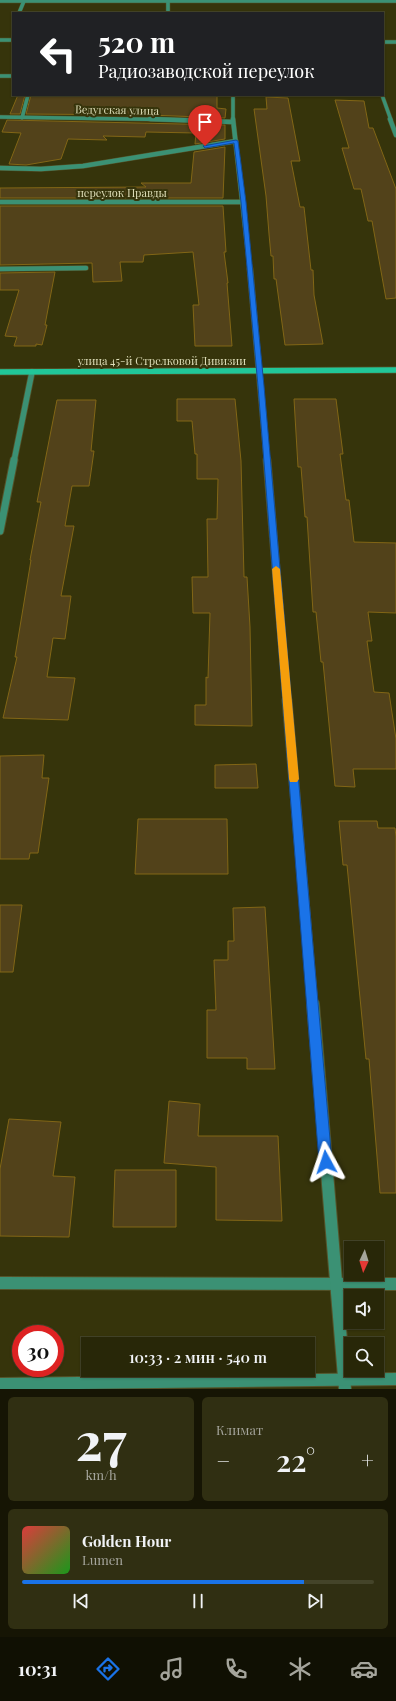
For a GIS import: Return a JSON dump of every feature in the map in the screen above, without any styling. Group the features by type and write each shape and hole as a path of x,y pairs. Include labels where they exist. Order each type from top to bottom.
{"main road":[{"name":"улица 45-й Стрелковой Дивизии","path":"0,372 396,370"}],"street":[{"path":"168,1 168,12"},
{"path":"0,2 396,1"},
{"path":"19,12 24,2"},
{"path":"0,40 12,40"},
{"path":"384,42 396,42"},
{"path":"0,76 12,76"},
{"path":"22,118 28,96"},
{"path":"233,96 233,122 243,202 260,371 345,1384"},
{"path":"382,96 396,135"},
{"name":"Ведугская улица","path":"0,117 183,119 233,122"},
{"path":"0,168 41,169 83,166 236,141"},
{"name":"переулок Правды","path":"0,202 243,202"},
{"path":"0,269 86,268"},
{"path":"0,531 32,372"},
{"path":"0,1283 396,1284"},
{"path":"0,1384 345,1384 396,1379"}],"building":[{"path":"18,96 25,96 20,114 10,114"},
{"path":"31,96 217,96 217,108 226,109 225,118 150,115 26,114"},
{"path":"266,97 288,98 300,161 291,161 300,207 304,207 311,270 313,270 314,295 323,344 285,345 276,279 274,279 273,256 271,256 266,196 254,109 267,109"},
{"path":"335,100 364,101 369,128 373,128 396,189 396,298 386,299 372,221 368,221 361,189 354,189 342,148 349,148"},
{"path":"7,120 225,125 225,139 195,144 196,133 146,132 145,137 103,136 107,140 68,139 61,159 26,165 9,164 21,133 2,132"},
{"path":"225,147 223,198 0,198 0,188 146,187 141,183 191,183 194,152"},
{"path":"0,206 223,206 226,252 224,252 228,283 232,346 195,346 193,305 199,305 193,252 144,255 143,262 120,262 122,281 93,282 92,263 0,265"},
{"path":"55,272 45,325 47,325 42,345 36,344 36,346 14,346 17,337 5,336 19,290 0,290 0,273"},
{"path":"177,399 235,399 241,461 244,577 247,577 250,627 252,726 195,725 195,705 206,705 206,677 208,678 210,613 193,613 192,577 208,577 207,519 217,519 218,479 197,479 197,454 195,454 192,421 177,421"},
{"path":"294,399 336,399 343,454 340,454 346,500 349,500 354,542 396,543 396,613 368,612 372,641 367,641 374,692 389,693 396,739 396,769 353,769 355,787 335,786 323,662 321,662 316,612 313,612 307,517 305,517 301,467 298,467"},
{"path":"57,400 96,400 91,451 94,451 89,486 72,486 65,526 74,526 61,596 71,596 65,639 53,638 47,677 75,678 68,720 3,718 17,657 15,657 30,560 41,502 37,502"},
{"path":"44,755 42,778 49,778 38,853 30,853 29,859 0,859 0,756"},
{"path":"256,764 258,788 215,788 215,765"},
{"path":"138,819 227,819 228,874 135,874"},
{"path":"339,821 377,821 378,828 395,828 396,1193 380,1193 369,1059 366,1059 347,865 343,865"},
{"path":"0,905 22,905 13,972 0,972"},
{"path":"265,907 275,1069 247,1069 247,1058 207,1058 207,1010 216,1010 214,960 228,960 228,941 234,941 233,908"},
{"path":"169,1101 200,1104 198,1136 278,1136 282,1221 216,1220 216,1167 164,1163"},
{"path":"9,1119 61,1122 53,1176 75,1177 69,1237 0,1236 0,1169"},
{"path":"115,1170 176,1170 176,1227 113,1227"}],"slow traffic":[{"path":"276,569 294,779"}],"route":[{"path":"205,146 236,141 261,386 326,1162"}]}
